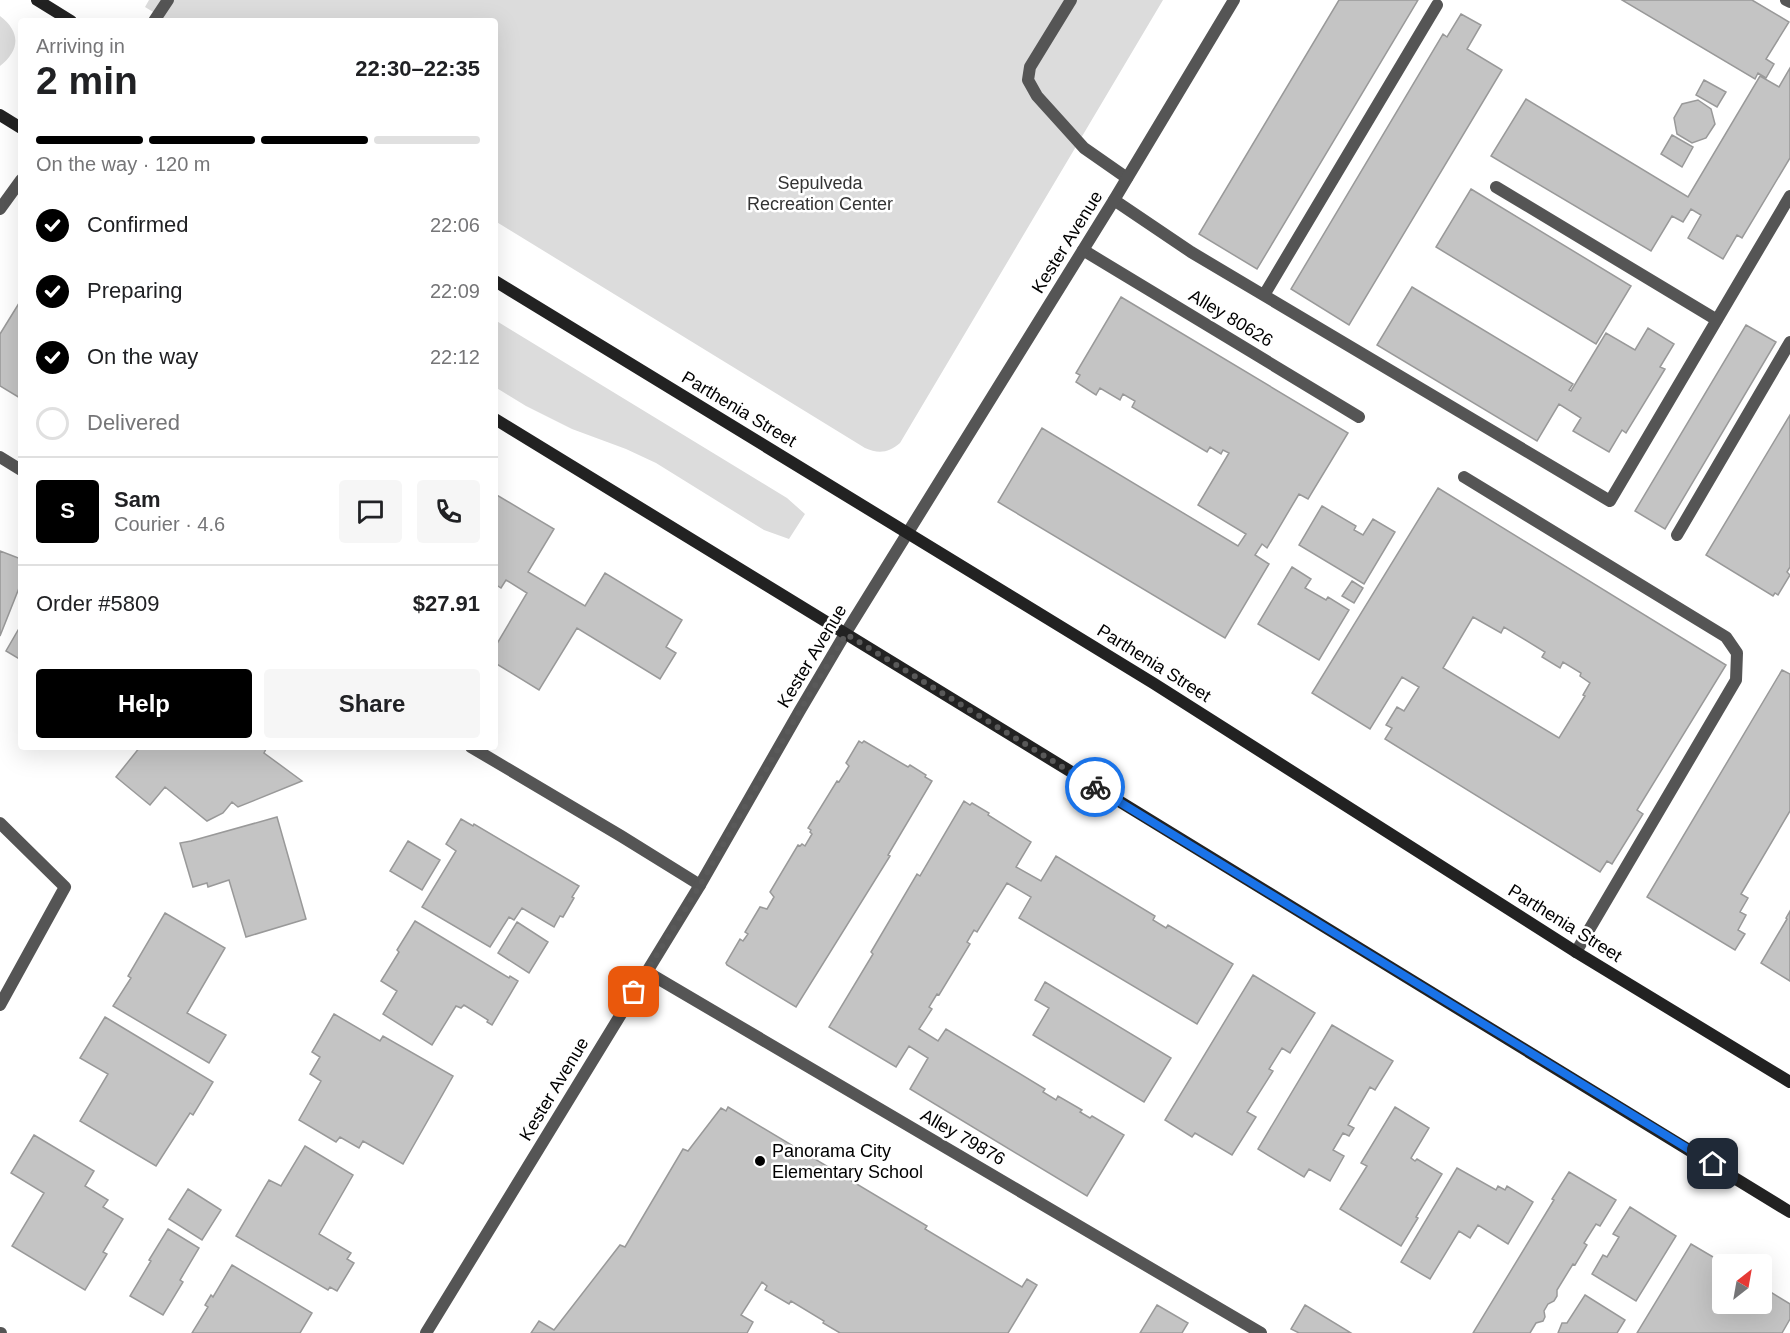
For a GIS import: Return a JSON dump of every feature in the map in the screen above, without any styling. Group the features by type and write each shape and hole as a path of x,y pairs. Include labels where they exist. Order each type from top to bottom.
{"main road":[{"path":"44,2 67,18"},
{"path":"0,115 18,126"},
{"name":"Parthenia Street","path":"498,283 1153,683 1576,952 1790,1082"},
{"path":"498,421 1790,1212"}],"street":[{"path":"156,18 168,0"},
{"path":"1071,0 1030,67 1028,80 1037,96 1084,148 1127,178"},
{"name":"Kester Avenue","path":"426,1333 700,885 799,712 907,533 1114,200 1234,0"},
{"path":"1264,295 1437,5"},
{"path":"0,209 18,184"},
{"path":"1496,187 1717,320"},
{"path":"1114,200 1191,252 1610,501 1790,196"},
{"name":"Alley 80626","path":"1083,250 1359,417"},
{"path":"1677,535 1790,342"},
{"path":"0,457 18,468"},
{"path":"1464,477 1726,637 1737,653 1736,680 1576,952"},
{"path":"476,750 700,885"},
{"path":"0,823 65,887 0,1005"},
{"name":"Alley 79876","path":"647,972 1261,1333"}],"green space":[{"name":"Sepulveda Recreation Center","path":"149,0 1163,0 900,443 888,451 879,452 865,448 498,223 498,18 163,18 145,7"},
{"path":"0,16 12,28 15,41 11,54 0,66"},
{"path":"498,322 787,498 805,514 789,539 764,530 656,463 572,429 498,389"}],"building":[{"path":"1339,0 1418,0 1257,269 1199,234"},
{"path":"1622,0 1752,0 1789,22 1766,59 1774,64 1766,78 1758,73 1755,79"},
{"path":"1461,14 1481,25 1467,49 1502,70 1349,325 1291,289 1443,34 1447,37"},
{"path":"1790,68 1790,158 1742,238 1737,235 1723,259 1688,238 1701,215 1691,209 1683,222 1672,216 1651,251 1491,156 1526,99 1688,197 1760,76 1779,87"},
{"path":"1704,80 1726,92 1717,107 1696,95"},
{"path":"1698,100 1711,109 1715,124 1706,138 1692,143 1677,134 1674,118 1682,104"},
{"path":"1672,135 1693,147 1682,167 1661,154"},
{"path":"1471,189 1631,286 1596,344 1436,247"},
{"path":"1412,287 1573,384 1569,390 1571,391 1606,333 1635,350 1648,328 1674,344 1660,367 1665,369 1626,433 1622,430 1609,452 1573,431 1581,418 1559,404 1537,441 1377,345"},
{"path":"1121,297 1348,433 1308,499 1299,494 1267,548 1262,544 1255,555 1269,564 1225,638 998,502 1042,428 1238,546 1246,534 1198,505 1229,453 1223,450 1221,454 1210,447 1207,452 1132,407 1135,401 1123,394 1120,400 1100,388 1096,395 1076,382 1080,375 1076,373"},
{"path":"18,305 18,397 0,386 0,334"},
{"path":"1746,325 1776,342 1665,529 1635,511"},
{"path":"1790,415 1790,567 1787,572 1790,575 1778,595 1775,593 1773,596 1706,555"},
{"path":"1438,488 1726,665 1637,810 1643,814 1612,864 1607,861 1600,872 1385,739 1392,728 1386,725 1397,707 1404,711 1419,687 1402,677 1370,729 1312,693","holes":["1473,617 1501,633 1504,627 1545,652 1542,657 1560,668 1563,662 1581,673 1580,676 1590,683 1583,695 1585,696 1559,738 1443,668"]},
{"path":"498,496 554,529 528,572 585,606 605,573 682,620 666,647 676,653 660,679 577,628 539,690 498,665 498,642 527,593 506,580 501,588 498,586"},
{"path":"1322,506 1356,526 1354,530 1363,535 1373,519 1395,532 1364,584 1299,545"},
{"path":"0,551 18,558 18,591 0,636"},
{"path":"1292,567 1311,579 1305,588 1326,600 1328,597 1349,610 1319,660 1258,624"},
{"path":"1352,581 1363,588 1354,603 1342,596"},
{"path":"18,630 18,658 6,651"},
{"path":"1782,670 1790,674 1790,811 1741,894 1748,898 1740,912 1746,915 1738,930 1745,934 1735,950 1647,897"},
{"path":"859,741 862,743 864,741 908,767 910,765 932,781 888,855 890,856 796,1007 726,963 740,939 743,941 748,934 745,932 760,907 767,909 774,897 770,892 798,845 805,846 812,834 808,828 849,766 846,763"},
{"path":"138,750 266,750 264,753 302,781 238,807 232,802 223,813 207,821 165,787 150,805 116,777"},
{"path":"964,801 989,813 988,815 1031,842 1016,867 1041,881 1056,856 1155,916 1153,920 1166,928 1168,925 1233,964 1197,1024 1019,918 1031,897 1007,883 977,932 974,930 967,942 970,944 939,995 937,994 929,1007 932,1009 919,1029 938,1041 946,1029 1045,1089 1043,1092 1056,1100 1058,1096 1082,1110 1080,1112 1090,1118 1092,1116 1124,1135 1087,1196 910,1089 928,1058 909,1046 896,1067 829,1027 917,874 920,876"},
{"path":"277,817 306,919 246,937 229,880 208,887 207,883 193,887 180,843"},
{"path":"461,819 473,826 474,824 579,886 563,917 560,916 554,927 522,908 514,920 509,917 490,947 422,907 456,851 446,844"},
{"path":"408,841 440,860 422,890 390,871"},
{"path":"1790,911 1790,981 1761,963"},
{"path":"165,913 225,948 187,1013 226,1035 209,1063 113,1006 131,978 128,976"},
{"path":"415,921 509,978 510,976 518,981 492,1025 464,1005 461,1008 456,1006 432,1045 383,1014 397,991 381,981"},
{"path":"517,922 548,942 529,973 498,953"},
{"path":"1253,975 1315,1013 1290,1053 1282,1048 1269,1069 1273,1071 1247,1112 1256,1117 1232,1155 1195,1133 1192,1137 1165,1120"},
{"path":"1045,982 1171,1058 1144,1102 1033,1035 1049,1008 1035,1000"},
{"path":"334,1014 380,1041 383,1036 453,1076 403,1164 363,1141 359,1148 340,1137 336,1142 299,1120 321,1081 310,1074 320,1057 312,1052"},
{"path":"105,1017 213,1082 193,1115 190,1113 156,1166 80,1121 108,1074 80,1058"},
{"path":"1332,1025 1393,1061 1375,1090 1370,1087 1348,1125 1354,1128 1349,1136 1343,1133 1333,1150 1344,1156 1330,1181 1309,1169 1304,1177 1258,1149"},
{"path":"728,1107 927,1226 925,1229 1022,1287 1027,1279 1037,1285 1008,1333 840,1333 791,1301 789,1304 765,1290 767,1286 762,1282 741,1315 753,1322 747,1333 531,1333 539,1321 554,1330 620,1245 625,1247 683,1149 688,1151 721,1108 726,1111"},
{"path":"1395,1107 1429,1128 1411,1158 1415,1161 1417,1159 1442,1174 1401,1246 1340,1209 1367,1166 1361,1163"},
{"path":"34,1135 94,1171 85,1186 108,1200 103,1207 123,1219 103,1252 107,1254 85,1290 12,1246 44,1193 11,1173"},
{"path":"305,1146 353,1175 319,1234 351,1253 347,1259 354,1263 337,1291 330,1287 328,1290 236,1236 269,1180 281,1186"},
{"path":"1457,1168 1496,1190 1498,1186 1505,1190 1507,1186 1533,1202 1508,1244 1478,1225 1470,1238 1459,1231 1430,1279 1401,1262"},
{"path":"1569,1172 1616,1200 1600,1226 1596,1224 1584,1243 1587,1245 1557,1290 1557,1296 1544,1311 1543,1321 1536,1323 1530,1333 1473,1333 1554,1200 1552,1199"},
{"path":"188,1189 221,1210 202,1240 169,1219"},
{"path":"1630,1207 1676,1236 1636,1301 1592,1274 1603,1255 1607,1257 1619,1237 1613,1234"},
{"path":"168,1229 199,1248 180,1280 183,1282 163,1315 130,1296"},
{"path":"1691,1244 1712,1256 1712,1314 1772,1314 1772,1293 1790,1304 1790,1319 1782,1333 1637,1333"},
{"path":"232,1265 312,1313 300,1333 192,1333 208,1307 205,1305 211,1295 213,1297"},
{"path":"1585,1295 1625,1320 1617,1333 1558,1333 1562,1323 1567,1323"},
{"path":"1157,1305 1188,1323 1182,1333 1140,1333"},
{"path":"1305,1305 1351,1333 1299,1333 1291,1329"}],"way so far":[{"path":"634,992 700,885 846,634 1095,787"}],"place":[{"name":"Panorama City Elementary School","path":"760,1161"}],"route":[{"path":"1095,787 1713,1164"}]}
